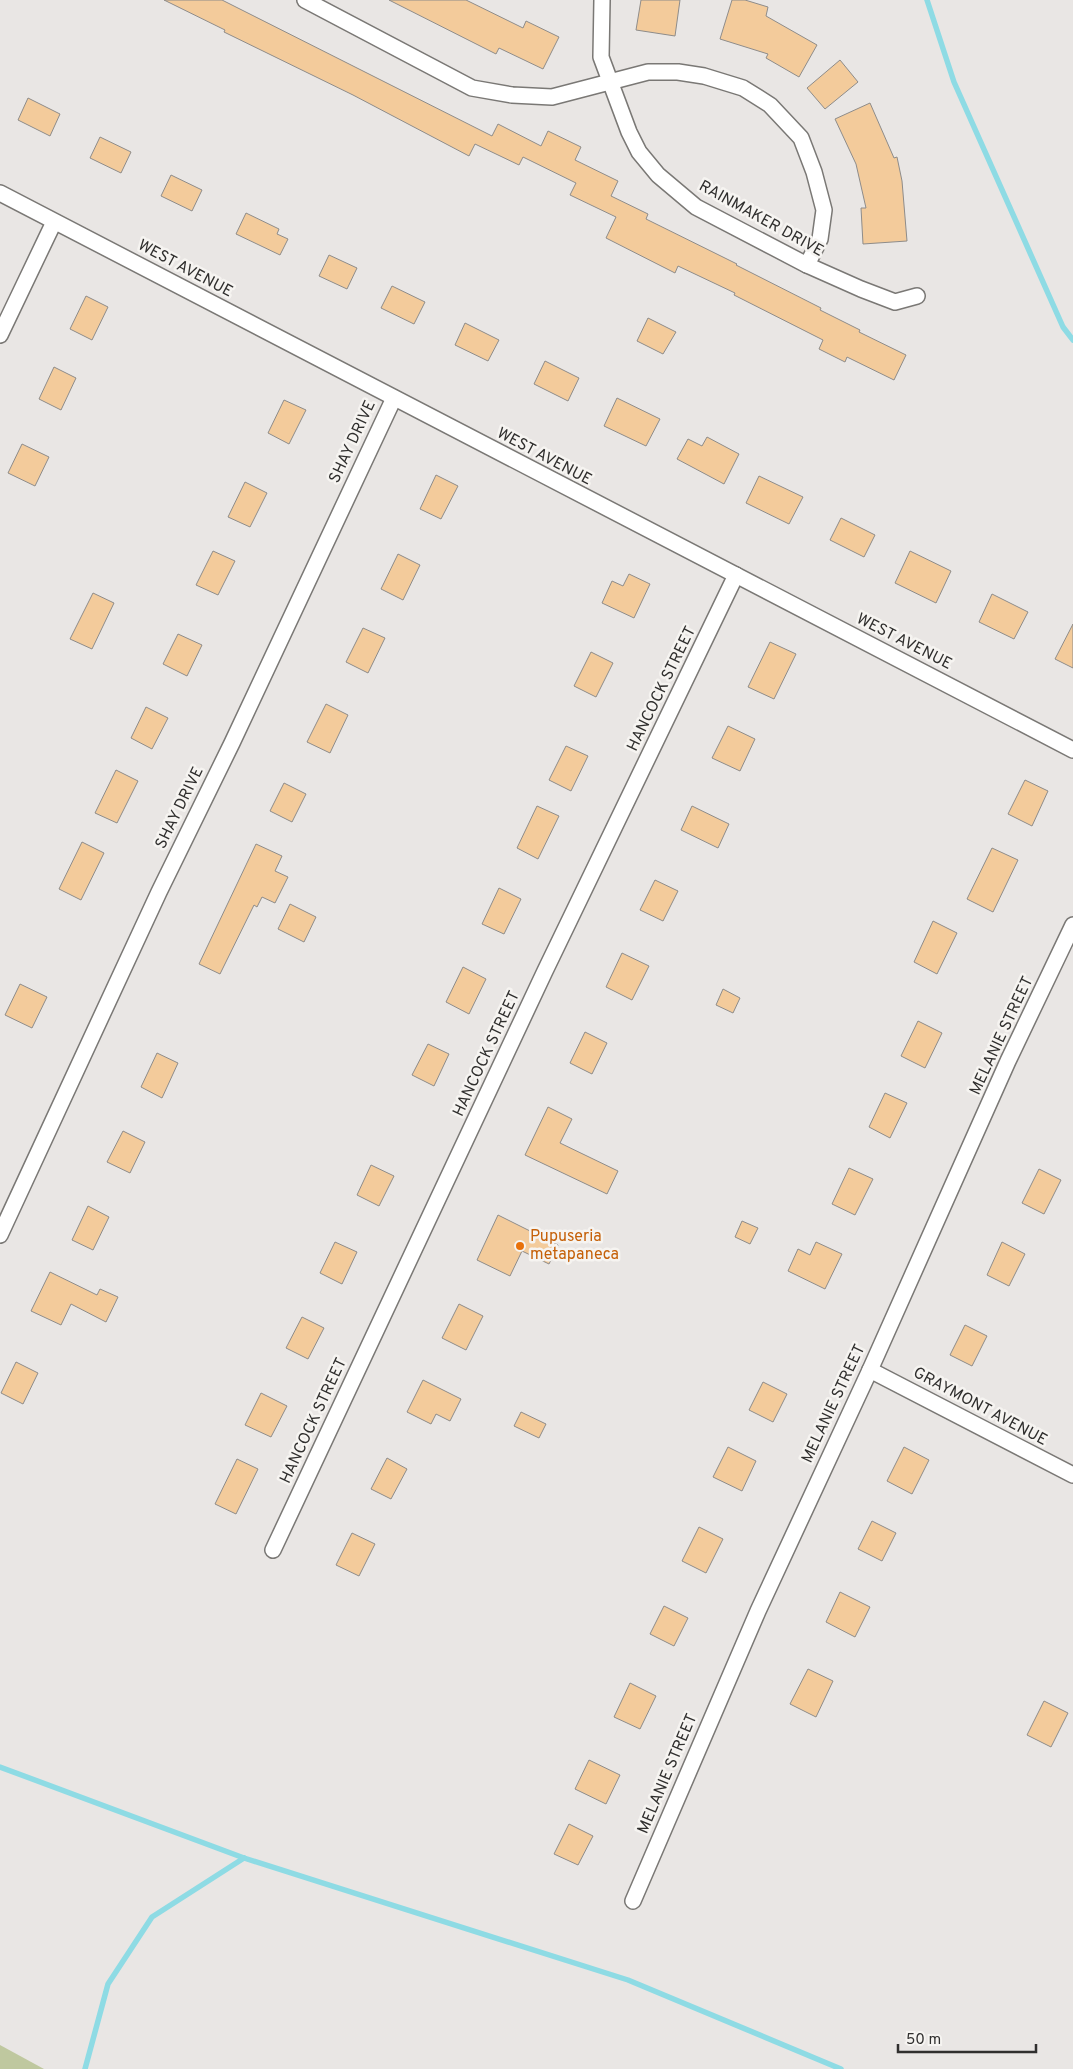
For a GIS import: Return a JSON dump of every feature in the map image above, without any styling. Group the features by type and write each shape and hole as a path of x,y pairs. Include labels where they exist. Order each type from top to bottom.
{"street":[{"path":"305,0 472,88 512,95 552,97 648,72 678,72 704,76 743,88 770,105 801,138 814,172 824,210 820,239 807,265"},
{"name":"RAINMAKER DRIVE","path":"602,0 601,57 612,82 629,132 639,152 658,175 696,207 807,265 896,302 917,296"},
{"name":"WEST AVENUE","path":"0,193 1073,750"},
{"path":"0,335 54,222"},
{"name":"SHAY DRIVE","path":"0,1235 159,892 232,743 394,398"},
{"name":"HANCOCK STREET","path":"273,1550 545,971 736,574"},
{"name":"MELANIE STREET","path":"633,1901 758,1611 870,1370 1008,1061 1073,925"},
{"name":"GRAYMONT AVENUE","path":"870,1370 1073,1475"}],"green space":[{"path":"0,2045 44,2069 0,2069"}],"building":[{"path":"164,0 222,0 492,136 498,124 541,146 548,131 581,147 575,160 618,181 611,196 648,214 646,219 737,264 821,308 820,310 860,330 859,332 906,355 894,380 847,357 845,362 819,349 823,340 734,295 735,293 678,266 675,273 606,238 616,217 570,195 576,183 523,157 519,165 475,144 469,156"},
{"path":"389,0 466,0 523,28 526,21 559,37 543,69 499,48 496,54"},
{"path":"641,0 680,0 675,36 636,30"},
{"path":"732,0 745,0 768,7 766,16 817,45 799,77 766,58 768,54 720,39"},
{"path":"840,60 858,82 825,109 807,88"},
{"path":"28,98 60,114 50,136 18,120"},
{"path":"870,103 894,158 897,157 902,181 907,241 863,244 861,208 866,208 856,164 835,119"},
{"path":"100,137 131,152 121,173 90,158"},
{"path":"171,175 202,190 192,211 161,196"},
{"path":"246,213 279,229 277,234 288,239 280,255 236,234"},
{"path":"329,255 357,268 347,289 319,276"},
{"path":"392,286 425,302 414,324 381,308"},
{"path":"86,296 108,307 92,340 70,329"},
{"path":"648,318 676,332 663,354 637,341"},
{"path":"465,323 499,340 488,361 455,345"},
{"path":"545,361 579,378 568,401 534,384"},
{"path":"54,367 76,378 61,410 39,399"},
{"path":"617,398 660,419 646,446 604,426"},
{"path":"284,400 306,410 289,444 268,433"},
{"path":"707,437 739,454 724,484 677,459 688,439 702,446"},
{"path":"22,444 49,457 35,486 8,473"},
{"path":"436,475 458,486 441,519 420,509"},
{"path":"759,476 803,497 789,524 746,503"},
{"path":"245,482 267,493 250,527 228,517"},
{"path":"841,518 875,535 864,557 830,540"},
{"path":"213,551 235,561 218,595 196,585"},
{"path":"910,551 951,571 936,603 895,583"},
{"path":"398,554 420,565 403,600 381,589"},
{"path":"629,574 650,584 634,618 602,603 612,581 623,586"},
{"path":"93,593 114,603 92,649 70,639"},
{"path":"992,594 1028,612 1014,639 979,622"},
{"path":"1073,624 1073,668 1055,659"},
{"path":"363,628 385,638 368,673 346,662"},
{"path":"178,634 202,645 187,676 163,664"},
{"path":"770,642 796,654 774,699 748,687"},
{"path":"591,652 613,663 596,697 574,686"},
{"path":"326,704 348,715 330,753 307,742"},
{"path":"146,707 168,718 152,749 131,738"},
{"path":"728,726 755,739 740,771 712,758"},
{"path":"566,746 588,756 571,791 549,780"},
{"path":"116,770 138,781 117,823 95,813"},
{"path":"1025,780 1048,791 1032,826 1008,814"},
{"path":"284,783 306,794 292,822 270,811"},
{"path":"537,806 559,816 538,859 517,848"},
{"path":"692,806 729,824 718,848 681,830"},
{"path":"82,842 104,853 81,900 59,889"},
{"path":"256,844 282,856 275,871 288,877 275,903 262,897 257,907 254,905 220,974 199,964"},
{"path":"992,848 1018,860 993,912 967,899"},
{"path":"655,880 678,891 663,921 640,910"},
{"path":"499,888 521,899 504,934 482,924"},
{"path":"290,904 316,917 304,942 278,929"},
{"path":"933,921 957,933 937,974 914,962"},
{"path":"622,953 649,966 632,1000 606,987"},
{"path":"463,967 486,979 469,1014 446,1002"},
{"path":"20,984 47,997 32,1028 5,1015"},
{"path":"723,989 740,998 733,1013 716,1005"},
{"path":"918,1021 942,1033 925,1068 901,1056"},
{"path":"585,1032 607,1043 592,1074 570,1063"},
{"path":"428,1044 449,1054 434,1086 412,1075"},
{"path":"157,1053 178,1063 162,1098 141,1087"},
{"path":"885,1093 907,1103 890,1138 869,1127"},
{"path":"548,1107 572,1119 560,1143 618,1171 607,1194 525,1155"},
{"path":"123,1131 145,1142 130,1173 107,1162"},
{"path":"371,1165 394,1176 379,1206 357,1195"},
{"path":"849,1168 873,1179 855,1215 832,1204"},
{"path":"1039,1169 1061,1180 1044,1214 1022,1203"},
{"path":"88,1206 109,1217 93,1250 72,1240"},
{"name":"Pupuseria metapaneca","path":"498,1215 558,1245 549,1264 522,1251 510,1276 477,1260"},
{"path":"742,1221 758,1228 750,1244 735,1237"},
{"path":"335,1242 357,1252 342,1284 320,1273"},
{"path":"816,1242 842,1254 825,1289 788,1271 798,1249 810,1255"},
{"path":"1002,1242 1025,1254 1009,1286 987,1275"},
{"path":"50,1272 97,1295 100,1289 118,1297 106,1322 71,1304 61,1325 31,1311"},
{"path":"459,1304 483,1316 466,1350 442,1338"},
{"path":"302,1317 324,1328 308,1359 286,1348"},
{"path":"965,1325 987,1336 972,1366 950,1355"},
{"path":"16,1362 38,1373 23,1404 1,1393"},
{"path":"423,1380 461,1399 450,1421 436,1414 431,1424 407,1412"},
{"path":"763,1382 787,1394 773,1422 749,1410"},
{"path":"261,1393 287,1406 271,1437 245,1425"},
{"path":"521,1412 546,1424 539,1438 514,1426"},
{"path":"728,1447 756,1461 742,1491 713,1477"},
{"path":"904,1447 929,1460 912,1494 887,1481"},
{"path":"387,1458 407,1469 391,1499 371,1489"},
{"path":"237,1459 258,1469 236,1514 215,1504"},
{"path":"872,1521 896,1533 882,1561 858,1549"},
{"path":"699,1527 723,1539 706,1573 682,1561"},
{"path":"352,1533 375,1544 359,1576 336,1565"},
{"path":"840,1592 870,1607 855,1637 826,1622"},
{"path":"664,1606 688,1618 674,1646 650,1634"},
{"path":"808,1669 833,1681 816,1717 790,1704"},
{"path":"630,1683 656,1696 640,1729 614,1717"},
{"path":"1044,1701 1068,1713 1051,1747 1027,1735"},
{"path":"589,1760 620,1775 606,1804 575,1789"},
{"path":"569,1824 593,1836 578,1865 554,1854"}],"waterway":[{"path":"927,0 954,82 1063,327 1073,340"},
{"path":"0,1767 244,1858 628,1980 841,2069"},
{"path":"85,2069 108,1984 152,1917 244,1858"}],"place":[{"name":"Pupuseria metapaneca","path":"520,1246"}]}
